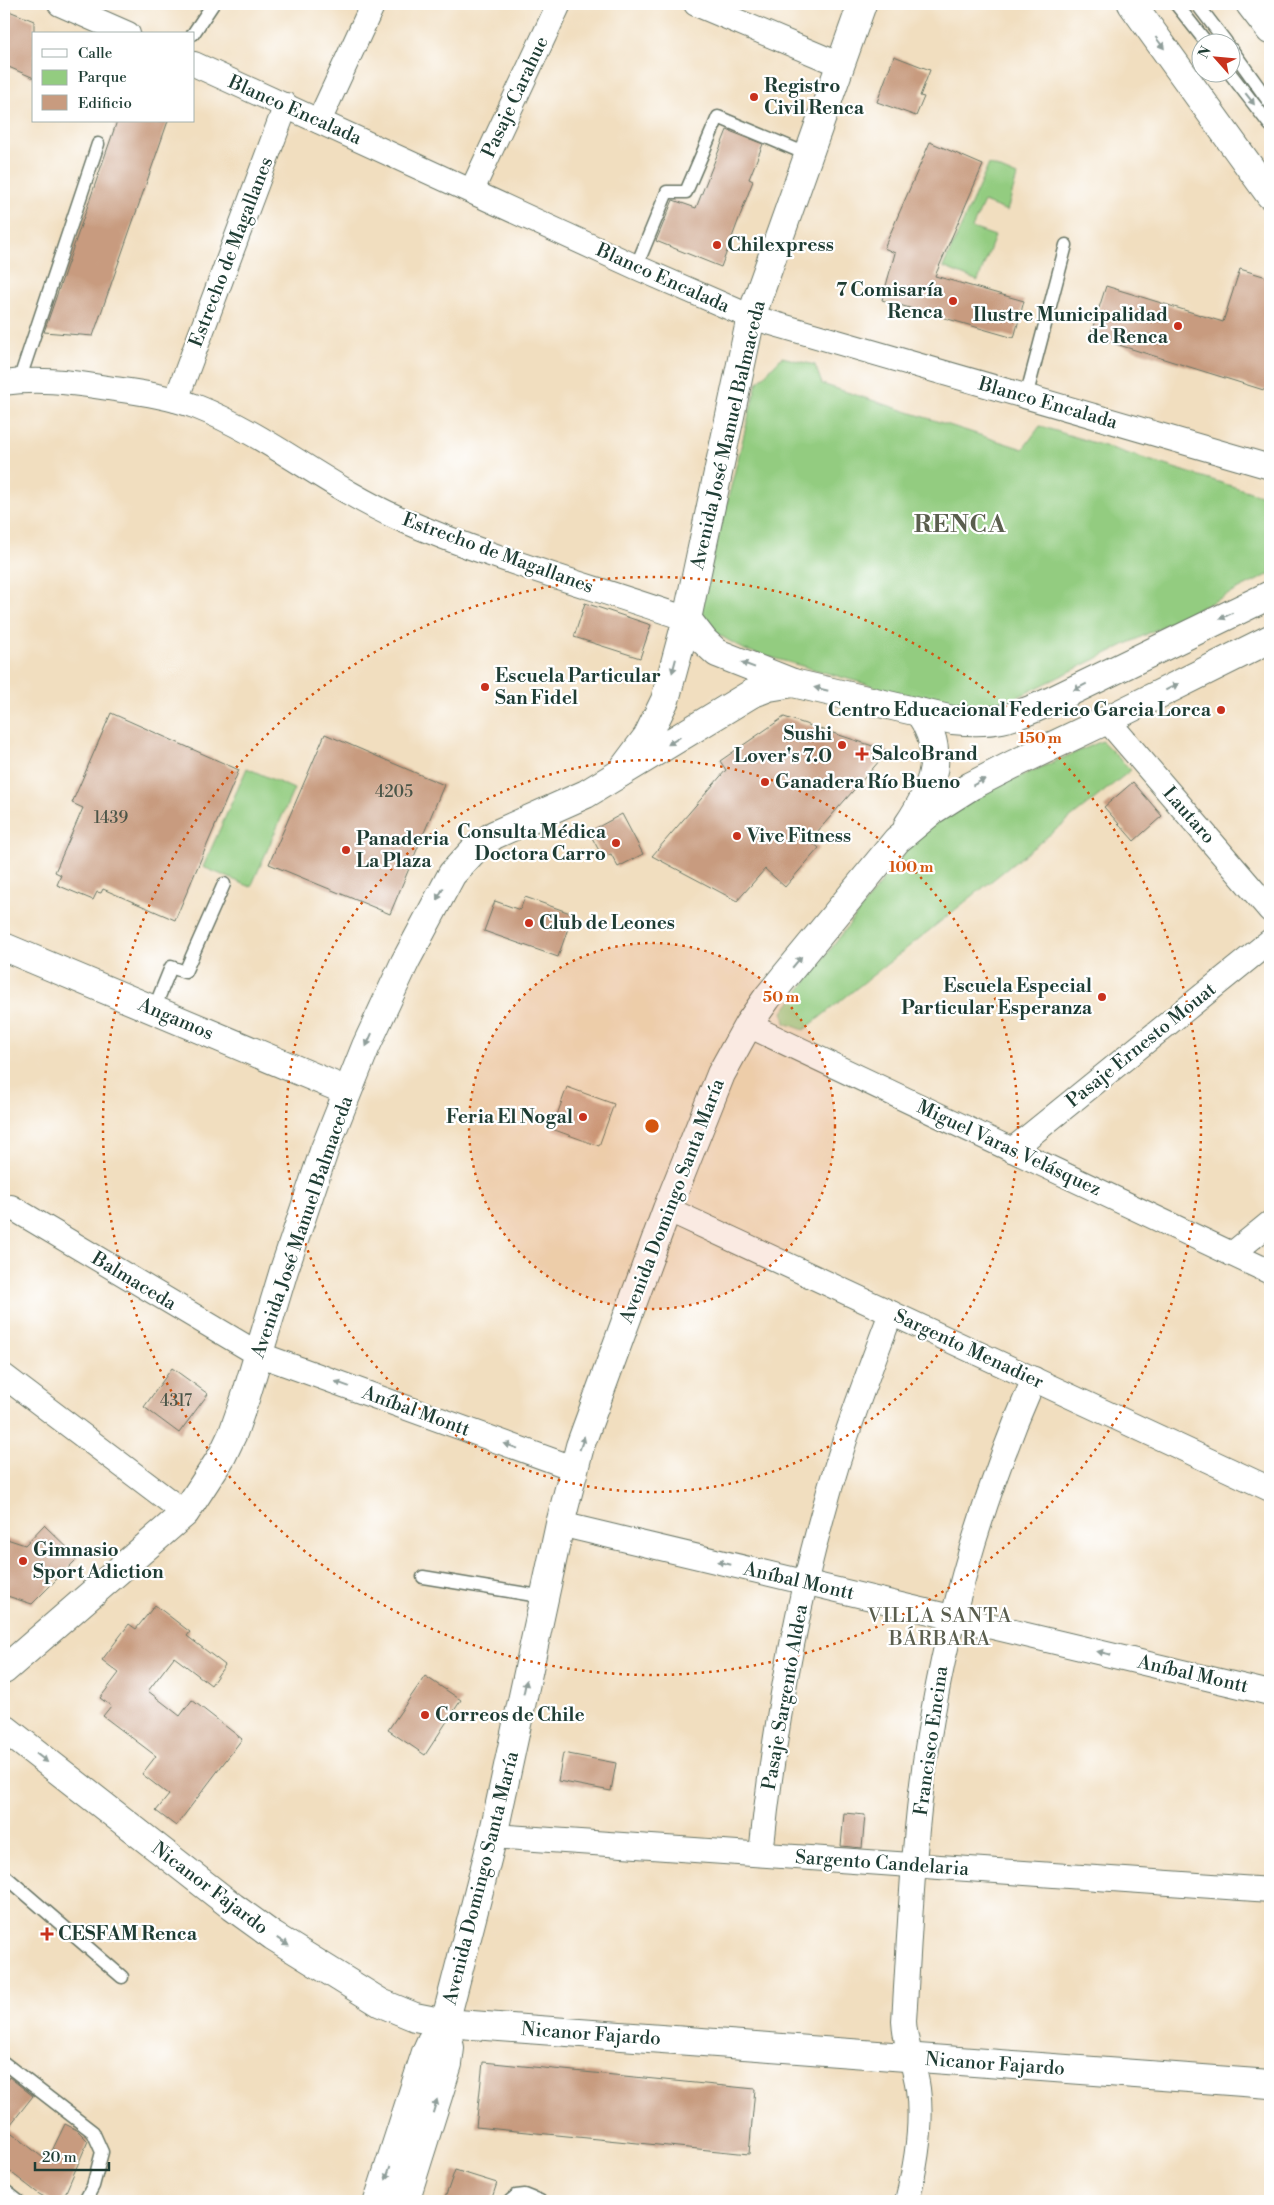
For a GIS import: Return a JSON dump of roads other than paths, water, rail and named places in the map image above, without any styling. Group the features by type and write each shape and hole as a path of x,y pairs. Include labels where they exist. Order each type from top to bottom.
{"main road":[{"name":"Avenida José Manuel Balmaceda","path":"618,776 634,757 657,719 665,700 687,619 752,317 862,4"},
{"path":"1132,4 1270,195"},
{"path":"1250,4 1270,30"},
{"path":"920,712 953,720 975,722 1009,718 1047,703 1270,595"},
{"path":"687,619 704,641 717,652 793,683"},
{"name":"Avenida Domingo Santa María","path":"378,2201 409,2149 450,2056 445,2023 493,1836 573,1468 667,1209 721,1074 748,1024 767,998 897,840 933,810 971,786 1270,639"},
{"name":"Avenida José Manuel Balmaceda","path":"4,1670 185,1513 222,1456 233,1433 302,1212 347,1091 366,1046 426,920 442,890 463,861 494,835 514,824 567,803 618,776 751,694 769,687 793,683 920,712"},
{"path":"897,840 917,810 933,774 935,760 932,734 920,712"},
{"name":"Angamos","path":"4,947 347,1091"},
{"name":"Nicanor Fajardo","path":"4,1728 233,1907 273,1936 387,2006 415,2017 445,2023 1270,2084"},
{"name":"Avenida Domingo Santa María","path":"405,2201 409,2149"}],"street":[{"path":"60,4 123,32"},
{"path":"319,121 373,4"},
{"name":"Pasaje Carahue","path":"472,190 558,4"},
{"path":"696,4 841,65"},
{"name":"Blanco Encalada","path":"195,64 472,190 636,267 752,317 1270,467"},
{"name":"Estrecho de Magallanes","path":"176,400 286,105"},
{"name":"Estrecho de Magallanes","path":"11,382 78,384 152,394 176,400 222,418 396,517 459,542 687,619"},
{"name":"Lautaro","path":"1107,720 1270,910"},
{"name":"Pasaje Ernesto Mouat","path":"1012,1150 1270,941"},
{"name":"Miguel Varas Velásquez","path":"748,1024 1270,1272"},
{"name":"Balmaceda","path":"11,1206 258,1354"},
{"name":"Sargento Menadier","path":"667,1209 1270,1489"},
{"path":"1232,1254 1270,1223"},
{"name":"Pasaje Sargento Aldea","path":"761,1854 778,1722 805,1582 844,1443 891,1313"},
{"name":"Aníbal Montt","path":"258,1354 573,1468"},
{"path":"4,1376 185,1513"},
{"name":"Francisco Encina","path":"907,2201 914,2174 918,2135 918,2092 905,2042 904,2021 915,1865 928,1743 952,1617 987,1496 1009,1437 1034,1380"},
{"name":"Aníbal Montt","path":"560,1524 1270,1693"},
{"name":"Sargento Candelaria","path":"493,1836 1270,1890"}],"lane":[{"path":"195,32 212,4"},
{"path":"1176,4 1198,32"},
{"path":"1197,4 1218,32"},
{"path":"1242,64 1270,103"},
{"path":"1238,82 1270,125"},
{"path":"636,267 667,192 686,192 718,117 809,155"},
{"path":"11,382 98,144"},
{"path":"1026,397 1066,245"},
{"path":"154,1009 172,967 185,972 224,884"},
{"path":"423,1577 545,1597"},
{"path":"4,1875 122,1977"},
{"path":"4,2064 93,2132 102,2152 93,2186 85,2201"},
{"path":"4,2190 18,2201"},
{"path":"510,2201 516,2196 525,2195 540,2201"}],"place":[{"name":"Registro Civil Renca","path":"754,97"},
{"name":"Chilexpress","path":"717,245"},
{"name":"7 Comisaría Renca","path":"953,301"},
{"name":"Ilustre Municipalidad de Renca","path":"1178,326"},
{"name":"Escuela Particular San Fidel","path":"485,687"},
{"name":"Centro Educacional Federico Garcia Lorca","path":"1221,710"},
{"name":"Sushi Lover's 7.0","path":"842,745"},
{"name":"SalcoBrand","path":"862,754"},
{"name":"Ganadera Río Bueno","path":"765,782"},
{"name":"Vive Fitness","path":"737,836"},
{"name":"Consulta Médica Doctora Carro","path":"616,843"},
{"name":"Panaderia La Plaza","path":"346,850"},
{"name":"Club de Leones","path":"529,923"},
{"name":"Escuela Especial Particular Esperanza","path":"1102,997"},
{"name":"Feria El Nogal","path":"583,1117"},
{"name":"Gimnasio Sport Adiction","path":"23,1561"},
{"name":"Correos de Chile","path":"425,1715"},
{"name":"CESFAM Renca","path":"47,1934"}],"district":[{"name":"RENCA","path":"960,525"},
{"name":"VILLA SANTA BÁRBARA","path":"940,1628"}]}
